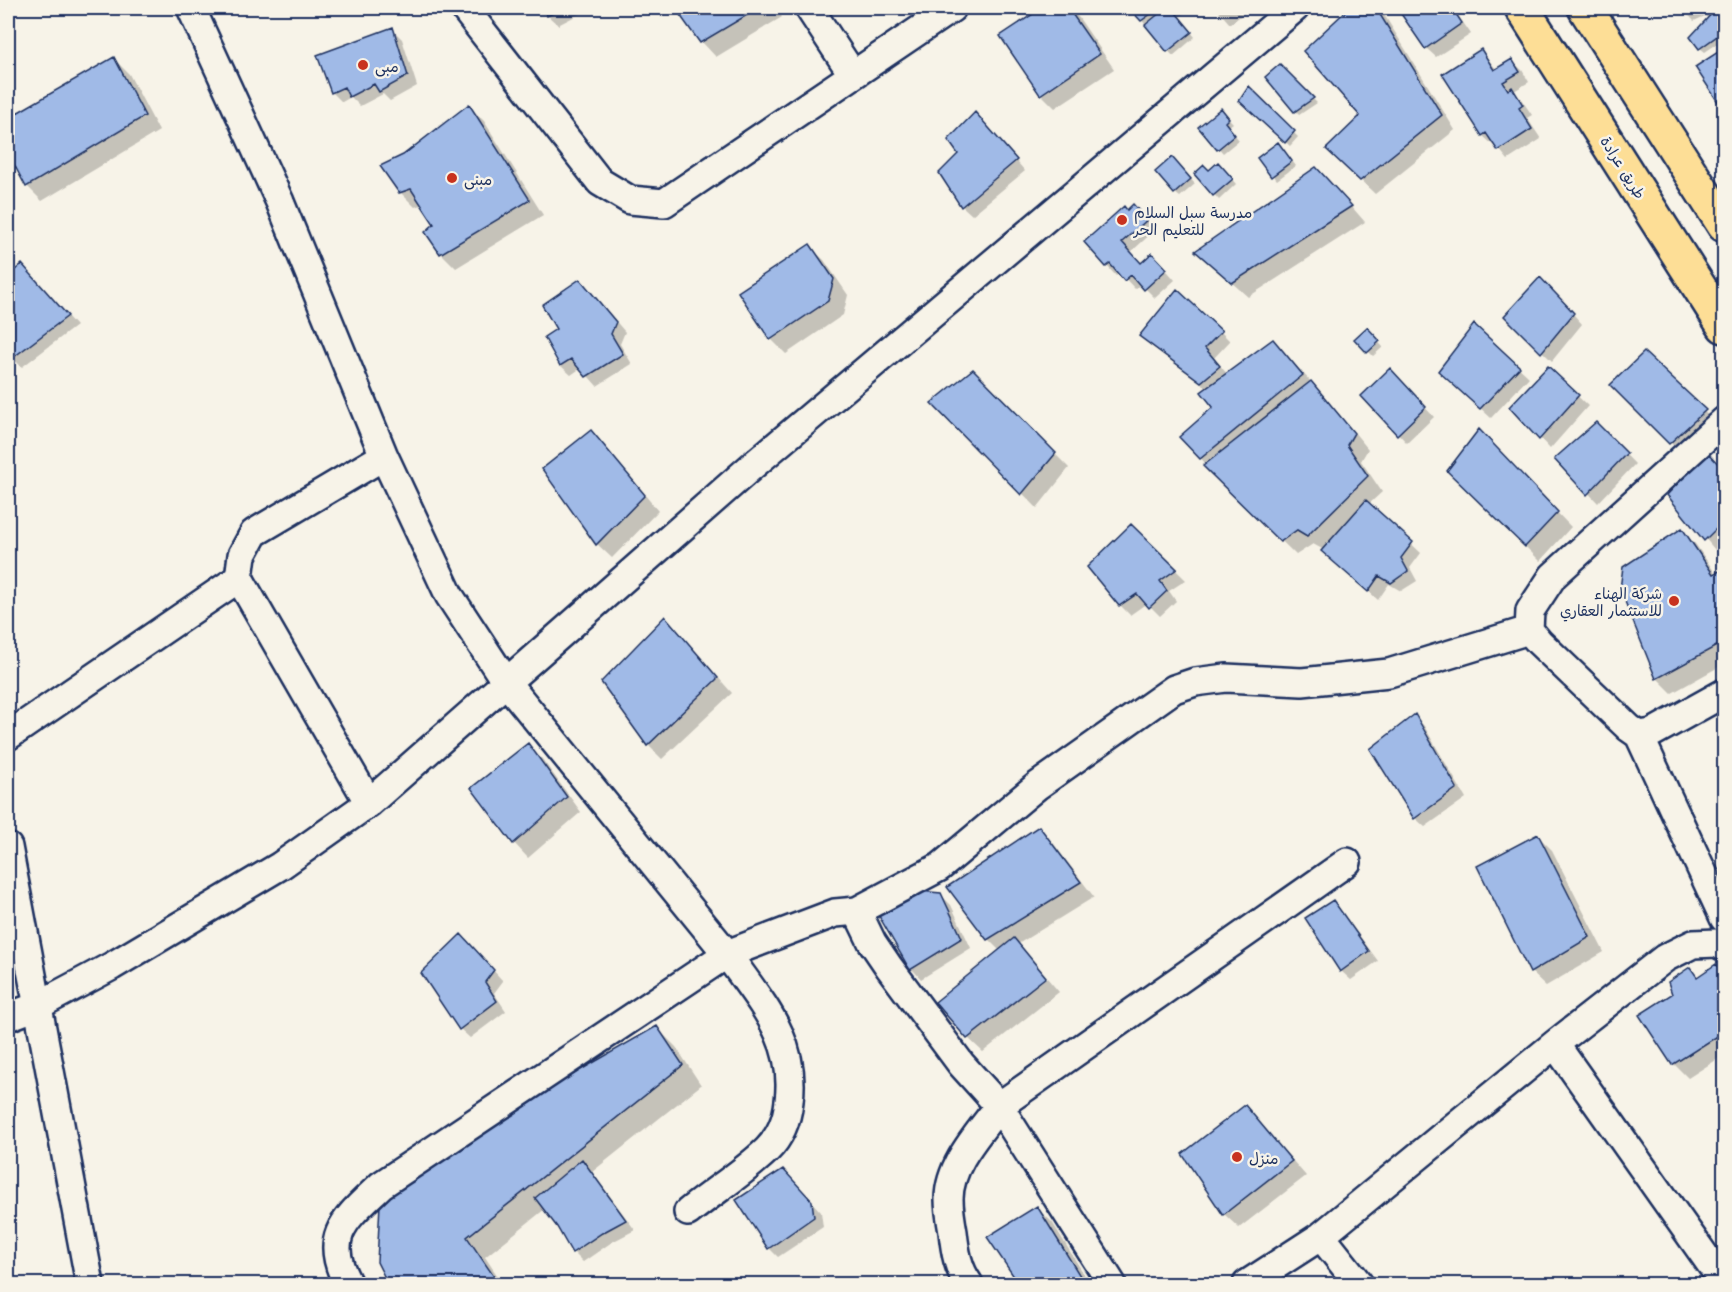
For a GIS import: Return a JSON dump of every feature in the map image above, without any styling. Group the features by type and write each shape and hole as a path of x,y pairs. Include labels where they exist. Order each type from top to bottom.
{"main road":[{"name":"طريق عرادة","path":"1522,8 1725,326"},
{"path":"1585,8 1725,225"},
{"path":"1591,115 1636,87"}],"street":[{"path":"191,8 280,202 384,456 449,595 506,682 727,954 772,1019 786,1047 791,1083 787,1115 781,1132 768,1149 688,1212"},
{"path":"464,8 600,182 630,201 664,203 952,8"},
{"path":"809,8 853,75"},
{"path":"8,1017 37,1006 112,966 280,866 369,803 751,467 1295,8"},
{"path":"1725,421 1552,576 1530,611 1529,630 1547,650 1639,735 1725,918"},
{"path":"369,803 239,578 242,555 254,533 384,456"},
{"path":"8,736 239,578"},
{"path":"348,1284 341,1272 336,1244 344,1221 381,1185 727,954 835,913 857,911 940,867 1037,786 1174,689 1195,682 1226,678 1302,682 1389,673 1529,630"},
{"path":"1639,735 1652,733 1725,693"},
{"path":"8,847 90,1284"},
{"path":"969,1284 961,1273 954,1243 949,1198 952,1181 964,1155 999,1106 1347,862"},
{"path":"857,911 872,942 896,976 961,1064 999,1106 1112,1284"},
{"path":"1247,1284 1321,1236 1554,1044 1665,958 1693,944 1718,943 1725,947"},
{"path":"1554,1044 1725,1283"},
{"path":"1321,1236 1359,1284"}],"building":[{"path":"544,8 564,8 547,16"},
{"path":"675,8 759,8 700,43"},
{"path":"1042,8 1068,8 1100,54 1040,95 1000,36"},
{"path":"1129,8 1159,8 1141,21"},
{"path":"1166,8 1172,8 1192,32 1167,52 1145,25"},
{"path":"1349,8 1376,8 1442,115 1360,181 1326,149 1360,116 1303,51"},
{"path":"1397,8 1452,8 1462,23 1425,49"},
{"path":"1716,9 1724,21 1724,31 1699,49 1690,37"},
{"name":"مبى","path":"393,27 408,76 379,92 374,84 349,97 344,87 331,93 317,55"},
{"path":"1481,49 1494,70 1512,59 1520,72 1503,82 1508,90 1512,87 1523,105 1519,108 1532,129 1498,151 1486,133 1482,136 1442,74"},
{"path":"1718,52 1724,62 1724,106 1722,108 1695,67"},
{"path":"114,57 145,116 26,187 8,153 8,118"},
{"path":"1280,64 1314,98 1294,112 1265,77"},
{"path":"1249,86 1295,131 1285,143 1239,101"},
{"name":"مبنى","path":"469,104 530,200 440,254 425,232 434,224 411,189 399,193 380,166 403,155"},
{"path":"1221,108 1229,118 1225,122 1235,135 1217,150 1198,127"},
{"path":"975,112 1017,160 961,207 939,173 958,154 948,140"},
{"path":"1278,142 1292,161 1271,177 1257,158"},
{"path":"1172,157 1191,179 1174,194 1155,172"},
{"path":"1218,162 1233,179 1213,196 1194,174 1204,165 1209,170"},
{"path":"1316,167 1352,206 1232,283 1195,251"},
{"path":"1133,204 1147,220 1122,242 1141,263 1152,253 1167,269 1144,290 1131,275 1124,281 1110,264 1106,267 1084,242 1124,206 1127,210"},
{"path":"810,244 834,279 828,301 770,340 738,292"},
{"path":"22,264 68,316 11,359 8,351 8,276"},
{"path":"1540,277 1574,313 1541,353 1504,316"},
{"path":"580,279 616,322 611,334 623,354 586,377 571,359 560,366 544,337 556,329 542,305"},
{"path":"1177,289 1222,331 1205,348 1220,366 1201,382 1139,336"},
{"path":"1474,324 1520,367 1480,409 1438,371"},
{"path":"1367,327 1380,341 1367,353 1354,339"},
{"path":"1273,339 1303,375 1200,459 1179,437 1213,407 1201,392"},
{"path":"1644,352 1706,410 1669,444 1610,385"},
{"path":"1548,366 1579,395 1539,440 1509,407"},
{"path":"1390,368 1426,407 1397,435 1361,396"},
{"path":"973,369 1056,453 1021,495 931,403"},
{"path":"1311,381 1354,433 1347,445 1368,476 1307,536 1297,530 1280,542 1203,466"},
{"path":"1596,422 1627,453 1587,495 1554,459"},
{"path":"1479,429 1558,512 1525,547 1447,471"},
{"path":"591,430 645,495 596,545 542,469"},
{"path":"1707,452 1724,470 1724,521 1704,541 1667,495"},
{"path":"1366,500 1413,542 1401,558 1408,571 1391,583 1379,576 1368,592 1321,551"},
{"path":"1131,524 1177,569 1160,581 1167,591 1149,608 1137,594 1119,606 1087,567"},
{"name":"شركة الهناء للاستثمار العقاري","path":"1682,528 1713,574 1724,569 1724,642 1656,679 1620,589 1623,567"},
{"path":"665,616 718,678 647,746 601,682"},
{"path":"1415,714 1457,788 1414,819 1370,749"},
{"path":"528,743 567,797 513,844 471,788"},
{"path":"1039,826 1081,882 987,940 947,887"},
{"path":"1538,834 1590,937 1530,973 1477,866"},
{"path":"919,891 941,893 962,938 910,970 879,916"},
{"path":"1333,900 1369,951 1340,972 1305,918"},
{"path":"461,934 494,970 485,982 497,1001 459,1030 421,973"},
{"path":"1014,938 1046,977 967,1039 935,1002"},
{"path":"1716,964 1724,977 1724,1032 1672,1065 1639,1015 1672,994 1668,982 1690,967 1697,977"},
{"path":"657,1026 683,1065 467,1237 499,1284 388,1284 377,1262 381,1185"},
{"name":"منزل","path":"1245,1105 1292,1161 1223,1215 1182,1154"},
{"path":"582,1159 626,1220 572,1253 557,1227 535,1198"},
{"path":"783,1169 812,1201 814,1217 768,1249 736,1200"},
{"path":"1037,1206 1085,1284 1039,1284 1037,1281 1032,1284 1019,1284 987,1237"}],"place":[{"name":"مبى","path":"363,65"},
{"name":"مبنى","path":"452,178"},
{"name":"مدرسة سبل السلام للتعليم الحر","path":"1122,220"},
{"name":"شركة الهناء للاستثمار العقاري","path":"1674,601"},
{"name":"منزل","path":"1237,1157"}]}
